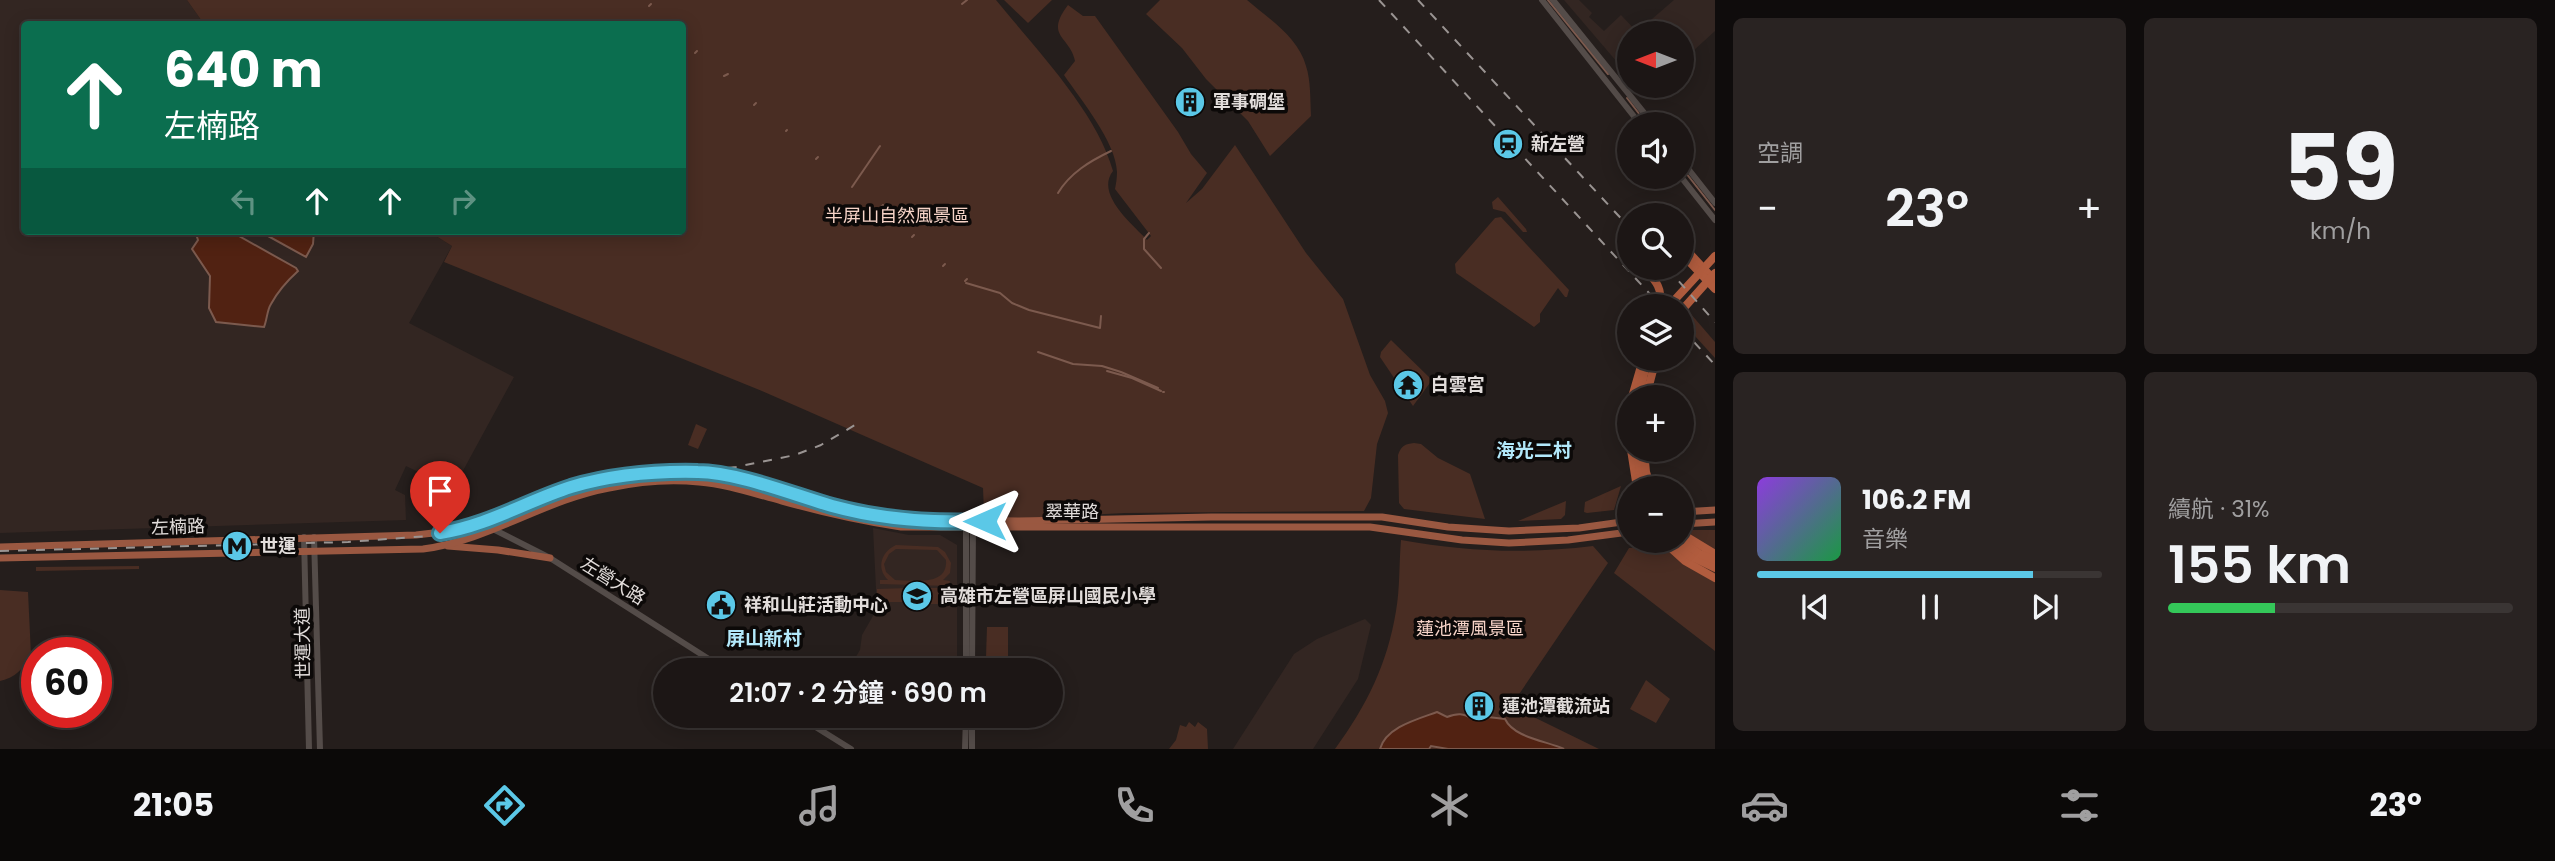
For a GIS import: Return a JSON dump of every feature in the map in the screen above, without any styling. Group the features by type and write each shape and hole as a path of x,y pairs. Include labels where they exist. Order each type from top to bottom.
{"highway":[{"path":"1680,294 1715,256"},
{"path":"1694,258 1715,281"},
{"path":"1686,294 1715,263"},
{"path":"1694,267 1715,289"},
{"path":"1694,297 1715,273"},
{"path":"1694,541 1715,554"},
{"path":"1694,550 1715,560"},
{"path":"1676,553 1715,578"},
{"path":"1686,553 1715,568"}],"main road":[{"name":"翠華路","path":"481,523 569,488 607,478 646,472 701,472 724,475 835,507 878,516 969,525 1370,527 1462,540 1509,543 1568,540 1617,534"},
{"name":"翠華路","path":"444,545 495,528 563,500 611,487 698,481 723,485 833,515 901,527 1382,517 1448,527 1509,531 1579,528 1617,523"},
{"path":"1694,511 1715,510"},
{"path":"1694,523 1715,522"},
{"name":"左楠路","path":"0,547 416,535 459,530 481,523"},
{"path":"444,545 550,558"},
{"name":"左楠路","path":"0,558 423,549 444,545"}],"street":[{"path":"1542,0 1631,112"},
{"path":"1553,0 1643,112"},
{"path":"1694,177 1715,204"},
{"path":"1690,189 1715,220"},
{"name":"左營大路","path":"481,523 550,558 707,658"},
{"path":"967,658 969,525"},
{"name":"世運大道","path":"304,537 309,749"},
{"name":"世運大道","path":"314,537 320,749"},
{"path":"969,632 971,658"},
{"path":"817,728 851,749"},
{"path":"965,749 966,728"},
{"path":"972,728 972,749"}],"shaded area":[{"path":"0,0 187,0 202,21 21,21 21,235 434,235 452,246 409,323 514,377 440,513 429,508 441,483 406,466 395,490 405,495 406,520 0,533"},
{"path":"1564,0 1579,0 1592,13 1589,17 1604,31 1621,15 1627,21 1617,21 1617,62"},
{"path":"1674,0 1715,0 1715,31 1694,50 1694,21 1650,21"},
{"path":"196,235 237,235 296,268 298,271 283,286 270,306 264,327 216,322 209,308 210,276 192,249 198,240"},
{"path":"266,235 314,235 313,244 306,257"},
{"name":"高雄市左營區屏山國民小學","path":"873,528 909,535 940,535 957,545 957,658 855,658 860,650 862,635 877,609"},
{"path":"1365,619 1371,625 1358,679 1313,749 1233,749 1294,654 1317,639"},
{"path":"1437,712 1447,717 1460,714 1472,719 1479,716 1505,719 1523,735 1564,749 1448,749 1431,746 1429,749 1380,749 1383,741 1396,729"}],"green space":[{"name":"半屏山自然風景區","path":"187,0 996,0 1063,81 1093,126 1113,171 1109,180 1112,199 1147,240 1151,236 1115,189 1117,172 1111,148 1064,75 1075,61 1058,30 1061,16 1068,5 1083,16 1095,16 1207,173 1186,203 1202,189 1235,145 1306,253 1343,299 1370,375 1385,401 1388,413 1377,444 1371,498 1364,511 1125,513 987,520 983,488 762,391 444,262 452,246 434,235 686,235 686,21 202,21"},
{"path":"1004,0 1052,0 1028,23"},
{"path":"1160,0 1247,0 1290,37 1308,72 1311,116 1270,156 1248,121 1206,79 1182,48 1146,14"},
{"path":"1498,197 1527,232 1523,232 1505,212 1493,209 1492,202"},
{"path":"1501,217 1569,290 1565,297 1558,288 1540,314 1540,322 1534,327 1456,273 1455,264 1495,218"},
{"path":"1694,318 1715,342 1715,358 1694,335"},
{"path":"1391,340 1432,380 1413,406 1380,357"},
{"path":"696,424 707,429 698,449 688,445"},
{"path":"1421,444 1438,458 1470,474 1485,519 1404,509 1399,503 1398,455 1404,446"},
{"path":"1617,488 1614,510 1587,513 1584,512 1585,502"},
{"path":"1566,501 1565,515 1561,519 1518,521"},
{"path":"1694,530 1715,530 1715,651 1614,573 1626,553 1694,553"},
{"name":"蓮池潭風景區","path":"1401,540 1497,550 1593,546 1608,563 1511,706 1599,749 1335,749 1366,700 1387,649 1397,602"},
{"path":"896,545 938,547 945,552 951,563 950,573 943,580 950,581 949,586 880,584 880,580 888,580 881,565 891,548","holes":["896,549 937,550 946,560 945,569 935,578 920,581 895,580 886,572 884,564 889,554"]},
{"path":"139,566 139,569 36,571 36,567"},
{"path":"909,588 909,602 877,602 877,589"},
{"path":"927,588 957,588 957,604 927,604"},
{"path":"0,590 28,592 30,637 21,637 21,669 10,678 0,681"},
{"path":"987,627 1008,627 1008,657 986,657"},
{"path":"1646,680 1670,699 1656,723 1630,709"},
{"path":"1189,722 1195,727 1198,722 1207,729 1208,749 1169,749 1176,740 1180,725 1186,727"}],"waterway":[{"path":"962,4 967,0"},
{"path":"1548,0 1608,74"},
{"path":"724,76 728,74"},
{"path":"1627,98 1638,112"},
{"path":"852,187 880,146"},
{"path":"1058,193 1068,179 1081,168 1111,151"},
{"path":"1694,183 1715,210"},
{"path":"1149,233 1144,239 1144,249 1161,268"},
{"path":"966,283 1000,293 1012,303 1029,310 1100,328 1101,316"},
{"path":"1038,352 1073,364 1102,366 1158,388"},
{"path":"1107,371 1132,378 1161,391"}],"railway":[{"path":"1379,0 1650,294"},
{"path":"1418,0 1617,214"},
{"path":"1678,280 1715,322"},
{"path":"1694,342 1715,365"},
{"path":"0,551 348,542 455,534 570,490 610,481 736,467 795,455 821,445 855,425"}],"place":[{"name":"軍事碉堡","path":"1190,102"},
{"name":"新左營","path":"1508,144"},
{"name":"白雲宮","path":"1408,385"},
{"name":"世運","path":"237,546"},
{"name":"高雄市左營區屏山國民小學","path":"917,596"},
{"name":"祥和山莊活動中心","path":"721,605"},
{"name":"蓮池潭截流站","path":"1479,706"}],"district":[{"name":"海光二村","path":"1534,450"},
{"name":"屏山新村","path":"764,638"}],"route":[{"path":"440,533 481,523 569,488 646,472 701,472 724,475 835,507 878,516 936,521 985,521"}]}
